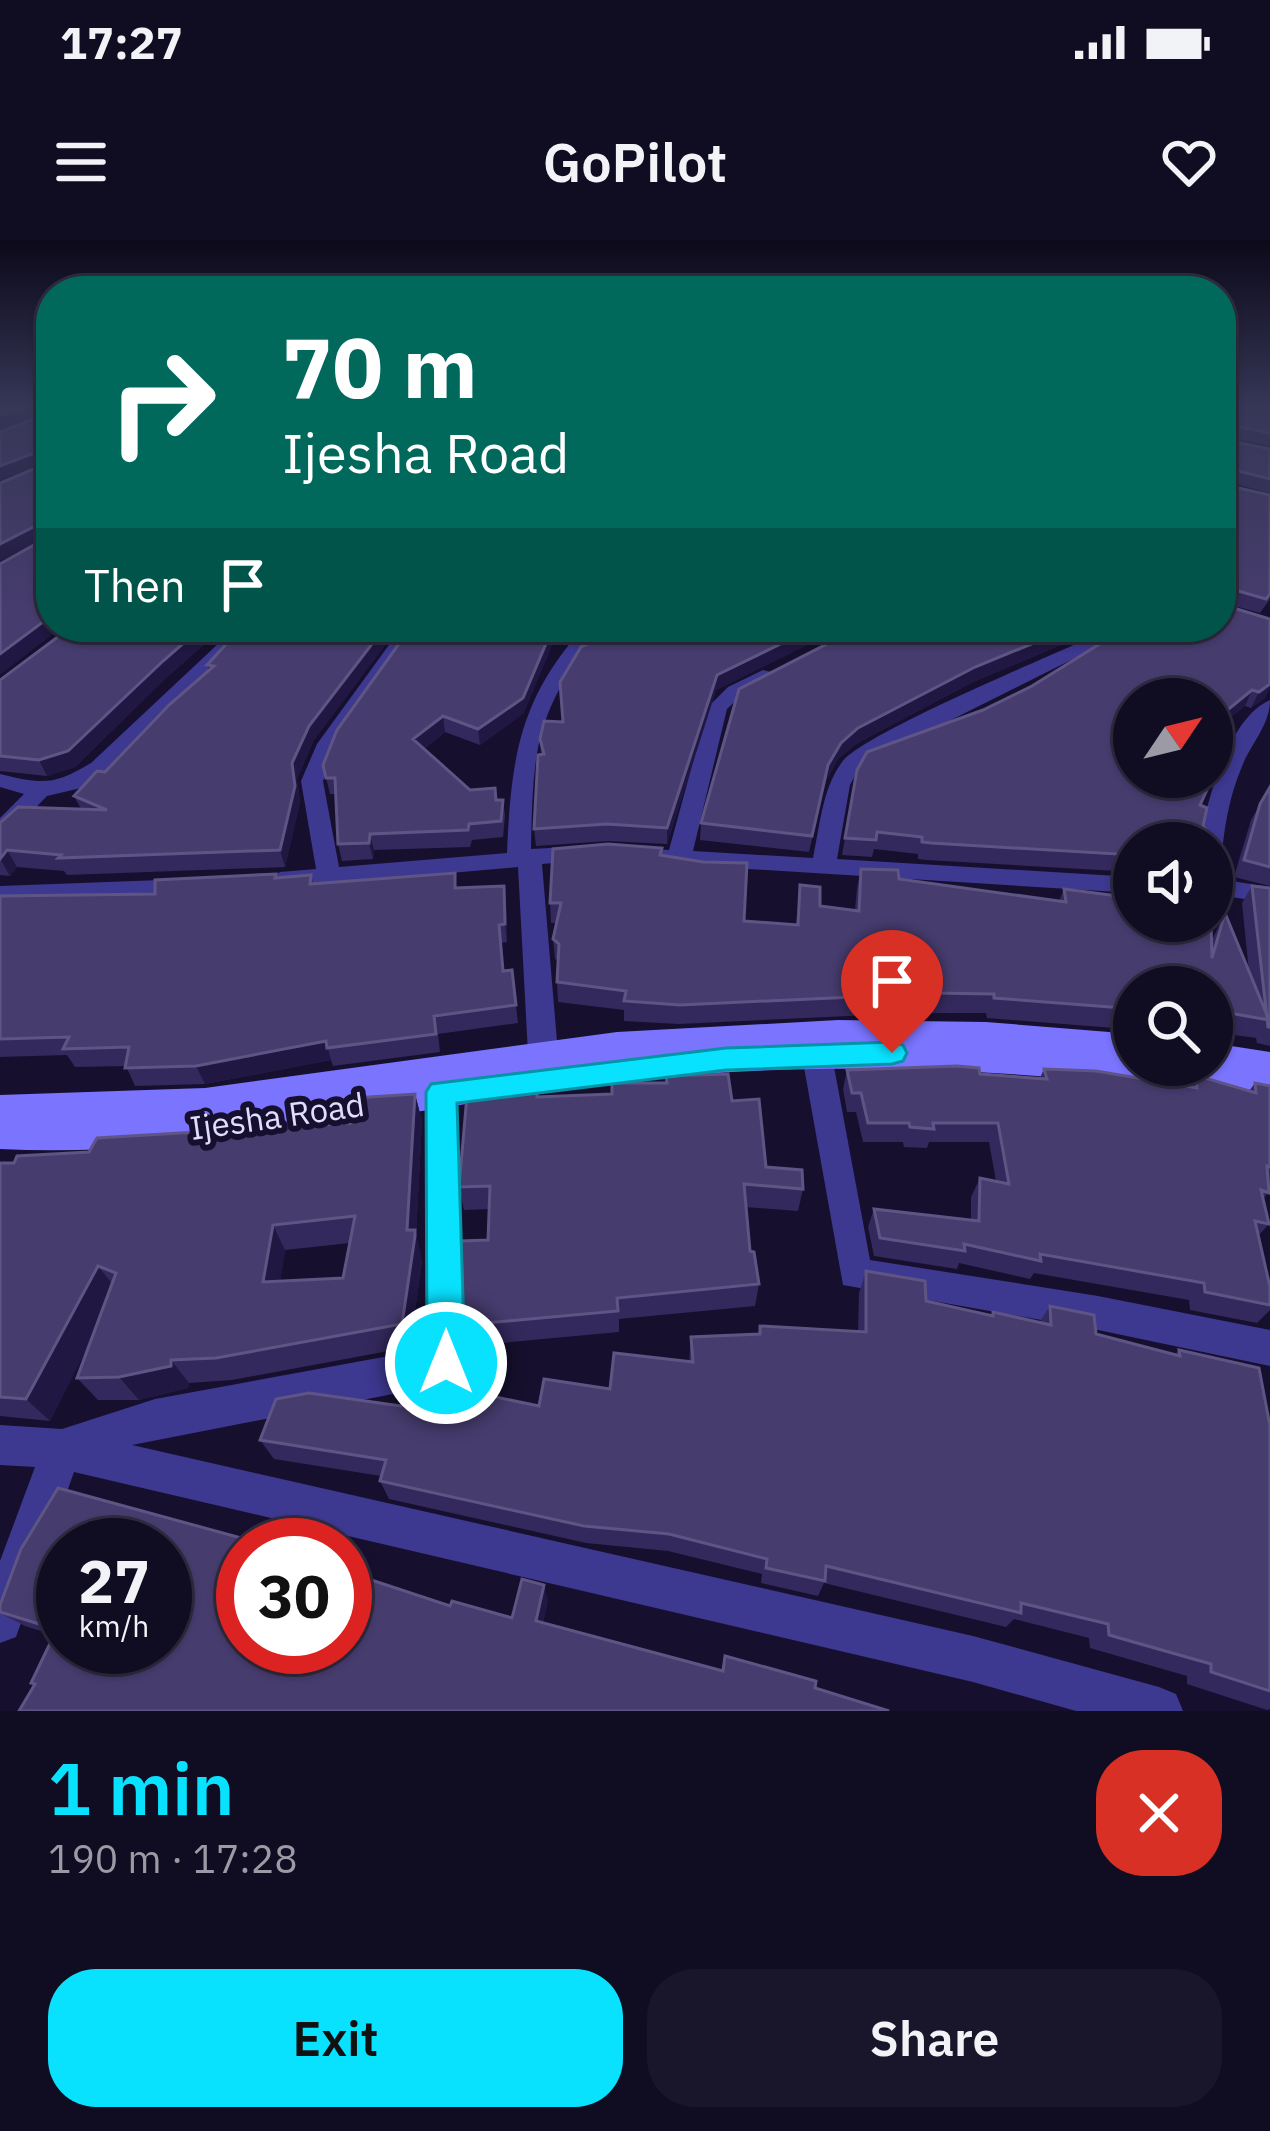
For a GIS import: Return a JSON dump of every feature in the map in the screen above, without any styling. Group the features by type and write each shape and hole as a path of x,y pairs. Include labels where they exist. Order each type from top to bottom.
{"main road":[{"name":"Ijesha Road","path":"0,1108 62,1112 194,1104 543,1053 760,1033 1113,1046"},
{"name":"Ijesha Road","path":"0,1135 105,1136 200,1129 441,1092 726,1059 817,1056 889,1041 1270,1088"},
{"path":"1233,1059 1270,1065"}],"street":[{"path":"0,780 39,791 73,783 99,768 230,642"},
{"path":"329,877 312,781 326,744 400,642"},
{"path":"543,1053 524,857 523,747 542,691 581,642"},
{"path":"824,864 839,785 853,761 1096,642"},
{"path":"679,858 718,707 735,691 794,663"},
{"path":"1216,822 1231,764 1270,706"},
{"path":"0,831 39,791"},
{"path":"263,881 608,852 1113,885"},
{"path":"0,894 219,884"},
{"path":"1233,889 1270,895"},
{"path":"817,1056 855,1274 1098,1313 1270,1348"},
{"path":"0,1621 62,1449 110,1428 388,1379 446,1363 441,1092"},
{"path":"0,1445 62,1449 973,1659 1160,1711"}],"building":[{"path":"20,475 36,475 36,526 0,544 0,483"},
{"path":"1236,487 1270,495 1270,594 1266,599 1236,590"},
{"path":"36,544 36,627 0,654 0,564"},
{"path":"1236,609 1270,619 1270,684 1259,692 1252,690 1233,705 1233,678 1113,678 1113,798 1203,798 1204,822 1113,822 1113,854 931,843 922,842 922,837 877,832 876,840 845,838 857,770 867,752 983,710 1103,642 1236,642"},
{"path":"51,642 185,642 68,751 39,760 0,756 0,680"},
{"path":"228,642 373,642 309,726 292,763 295,786 280,850 58,858 61,855 7,850 0,859 0,823 18,807 107,810 74,796 214,666 207,665"},
{"path":"400,642 547,642 523,698 478,729 443,716 413,739 470,790 495,788 496,800 503,800 501,821 469,824 468,830 370,834 369,843 338,844 335,778 326,778 323,765 337,730"},
{"path":"592,642 784,642 717,675 667,828 607,824 534,829 544,721 563,722 560,682 581,647"},
{"path":"831,642 1036,642 975,667 858,728 841,743 828,765 812,836 701,823 739,689"},
{"path":"1270,787 1270,867 1244,860 1260,804"},
{"path":"608,844 662,848 660,855 703,862 747,863 744,921 798,925 800,885 820,887 820,906 859,911 861,869 898,870 899,879 1066,902 1064,889 1113,895 1113,942 1212,942 1212,958 1217,942 1233,942 1233,932 1269,1020 1233,1014 1233,966 1113,966 1113,1007 994,998 994,994 932,993 930,987 873,989 875,996 680,1005 624,1001 626,991 557,982 559,944 553,939 561,903 550,903 553,849"},
{"path":"455,873 455,888 504,886 505,924 499,925 503,971 512,970 516,1005 434,1016 436,1034 327,1048 326,1041 196,1066 125,1068 129,1047 63,1049 69,1037 0,1039 0,896 155,894 155,880 276,874 275,878 311,875 310,884"},
{"path":"1252,886 1270,888 1270,1027 1268,1027"},
{"path":"957,1066 979,1068 980,1074 1047,1079 1044,1069 1113,1074 1113,1086 1232,1086 1256,1093 1255,1083 1270,1086 1269,1193 1261,1190 1269,1224 1255,1221 1270,1305 1205,1292 1204,1283 1040,1254 1041,1261 964,1244 965,1251 880,1238 874,1209 979,1221 980,1178 1009,1184 998,1123 933,1123 934,1129 910,1127 909,1123 868,1123 861,1093 852,1093 847,1070"},
{"path":"728,1074 732,1101 759,1099 766,1167 802,1170 803,1189 744,1184 750,1251 759,1284 617,1298 618,1311 463,1325 461,1241 488,1240 490,1186 459,1187 468,1084 537,1077 537,1097 612,1094 612,1083 667,1083 666,1076"},
{"path":"415,1094 407,1230 415,1230 415,1236 402,1324 216,1358 171,1360 171,1366 119,1377 77,1378 116,1273 98,1266 26,1399 0,1397 0,1163 14,1163 17,1156 89,1152 97,1138 351,1123 355,1098","holes":["355,1216 343,1278 263,1282 273,1225"]},
{"path":"866,1271 925,1281 926,1301 1051,1325 1050,1306 1094,1315 1096,1334 1180,1356 1179,1350 1259,1368 1270,1426 1270,1691 1211,1672 1211,1664 1109,1635 1108,1624 1021,1603 1021,1613 826,1566 825,1581 766,1568 767,1559 669,1534 584,1526 380,1481 386,1460 260,1440 276,1399 309,1393 401,1406 404,1395 467,1403 471,1392 539,1406 544,1379 610,1389 614,1353 693,1362 691,1337 760,1334 760,1326 866,1332"},
{"path":"58,1488 168,1518 40,1518"},
{"path":"36,1524 36,1623 0,1612 21,1549"},
{"path":"192,1525 216,1531 216,1674 372,1674 372,1580 450,1606 452,1601 512,1618 522,1579 544,1585 536,1621 723,1671 725,1656 816,1681 815,1688 889,1711 19,1711 35,1684 31,1683 36,1673 192,1674"}],"route":[{"path":"446,1363 441,1092 726,1059 892,1053"}]}
